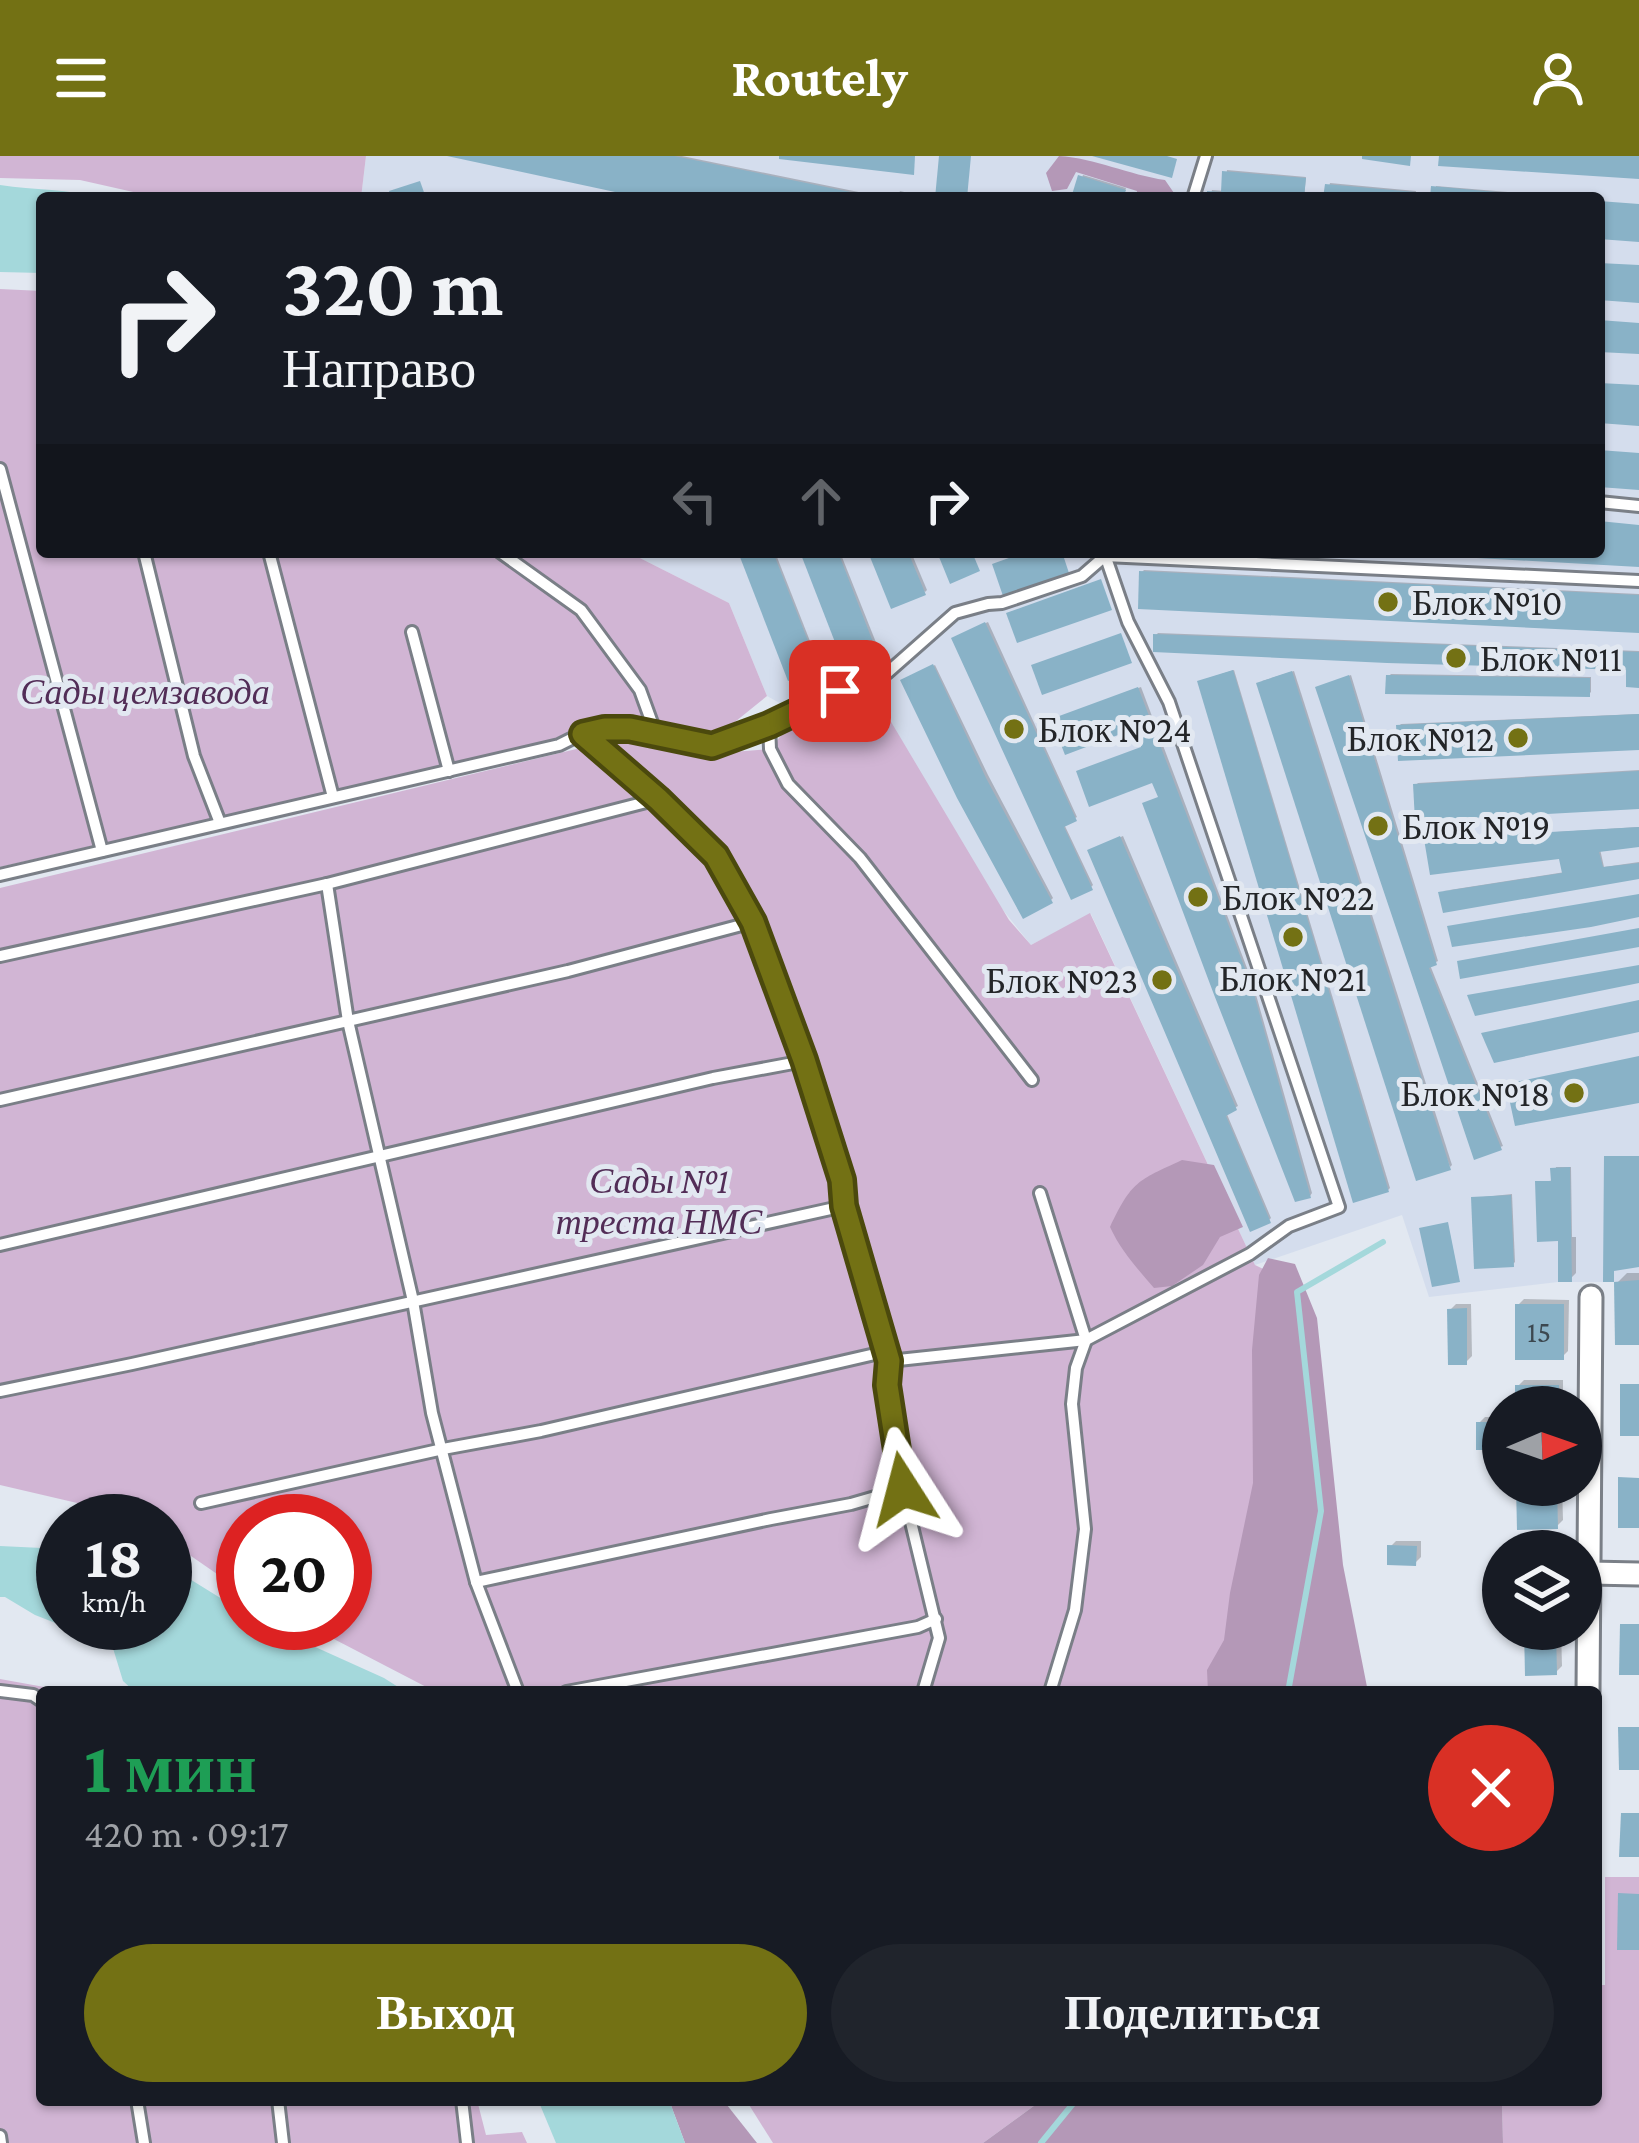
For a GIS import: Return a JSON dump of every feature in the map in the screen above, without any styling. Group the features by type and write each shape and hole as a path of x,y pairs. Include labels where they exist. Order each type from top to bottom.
{"street":[{"path":"1590,1530 1591,1297"},
{"path":"1602,1574 1639,1574"},
{"path":"1588,1686 1589,1650"}],"lane":[{"path":"1195,192 1206,156"},
{"path":"0,469 102,851"},
{"path":"1605,503 1639,506"},
{"path":"145,558 194,756 220,823"},
{"path":"271,558 333,797"},
{"path":"508,558 580,610 640,690 656,734"},
{"path":"0,875 559,746 605,729 630,729 712,746 886,673 955,613 1082,576 1101,558"},
{"path":"202,1503 874,1354 889,1361 1086,1340 1250,1254 1289,1226 1339,1207 1169,702 1129,622 1106,558"},
{"path":"1184,558 1639,581"},
{"path":"412,632 449,771"},
{"path":"769,725 770,749 788,784 860,858 1032,1081"},
{"path":"583,734 716,856 753,922 804,1060 842,1180 844,1206 889,1361 887,1385 903,1489 939,1638 925,1686"},
{"path":"0,956 327,884 658,799"},
{"path":"327,884 348,1022 413,1301 432,1413 476,1582 516,1686"},
{"path":"0,1100 568,971 753,922"},
{"path":"0,1244 804,1060"},
{"path":"1040,1193 1086,1340 1076,1368 1072,1404 1085,1528 1076,1610 1052,1686"},
{"path":"0,1391 844,1206"},
{"path":"476,1582 903,1489"},
{"path":"599,1686 918,1628 936,1619"},
{"path":"0,1691 36,1697"},
{"path":"138,2106 144,2143"},
{"path":"279,2106 283,2143"},
{"path":"463,2106 467,2143"}],"shaded area":[{"path":"366,156 1639,156 1639,1345 1614,1282 1558,1282 1429,1297 1402,1215 1255,1265 1091,914 1031,945 839,705 789,726 783,716 785,706 767,696 729,603 640,558 1605,558 1605,192 362,192"},
{"path":"1059,156 1086,160 1165,180 1173,192 1137,192 1076,172 1067,189 1052,191 1046,173"},
{"path":"1182,1160 1214,1165 1243,1227 1220,1237 1203,1265 1172,1286 1154,1288 1110,1227 1137,1184"},
{"path":"1268,1258 1295,1264 1317,1318 1343,1565 1367,1686 1208,1686 1207,1670 1224,1640 1253,1483 1252,1350 1259,1275"},
{"path":"671,2106 728,2106 757,2143 685,2143"},
{"path":"1034,2106 1502,2106 1503,2143 983,2143"}],"green space":[{"path":"0,156 366,156 362,192 133,192 80,180 0,178"},
{"name":"Сады цемзавода","path":"0,289 36,291 36,558 640,558 729,603 767,696 720,734 588,723 550,741 0,867"},
{"name":"Сады №1 треста НМС","path":"839,705 855,725 884,710 1009,920 1031,945 1090,913 1255,1265 1290,1282 1252,1686 424,1686 355,1650 372,1650 372,1494 216,1494 216,1573 192,1557 192,1494 39,1494 0,1485 0,888 622,738 708,754 770,749 789,726"},
{"path":"0,1679 39,1686 36,2106 479,2106 486,2135 522,2132 527,2143 0,2143"},
{"path":"1605,1877 1639,1877 1639,2143 1503,2143 1502,2106 1602,2106"},
{"path":"750,2106 1034,2106 983,2143 773,2143"}],"water":[{"path":"0,185 69,192 36,192 36,273 0,272"},
{"path":"0,1546 36,1548 36,1615 0,1597"},
{"path":"192,1580 216,1595 216,1650 322,1650 397,1686 128,1686 114,1650 192,1650"},
{"path":"541,2106 671,2106 685,2143 556,2143"}],"building":[{"path":"447,156 674,156 850,192 615,192"},
{"path":"915,156 914,175 779,159"},
{"path":"939,156 971,156 968,192 936,192"},
{"path":"1092,156 1167,156 1177,159 1172,178"},
{"path":"1411,156 1410,166 1362,159"},
{"path":"1439,156 1639,156 1639,179 1438,166"},
{"path":"1222,171 1306,178 1305,192 1221,192"},
{"path":"1078,175 1126,190 1125,192 1073,192"},
{"path":"420,181 424,192 389,192"},
{"path":"1325,184 1415,192 1324,192"},
{"path":"1431,186 1496,192 1430,192"},
{"path":"1605,201 1639,204 1639,242 1605,239"},
{"path":"1605,263 1639,265 1639,303 1605,300"},
{"path":"1605,320 1639,323 1639,354 1605,352"},
{"path":"1605,383 1639,385 1639,426 1605,423"},
{"path":"1605,450 1639,453 1639,490 1605,487"},
{"path":"1605,522 1639,525 1639,567 1477,558 1605,558"},
{"path":"740,558 775,558 819,669 788,681"},
{"path":"802,558 840,558 878,655 845,668"},
{"path":"870,558 911,558 926,595 891,609"},
{"path":"939,558 975,558 980,571 950,584"},
{"path":"1009,558 1064,558 1069,573 1003,596 992,564"},
{"name":"Блок №10","path":"1139,571 1639,595 1639,633 1138,609"},
{"path":"1101,579 1112,610 1017,643 1006,613"},
{"name":"Блок №24","path":"985,622 1077,821 1064,827 1093,890 1071,900 951,638"},
{"path":"1121,633 1132,663 1042,695 1031,665"},
{"name":"Блок №11","path":"1153,634 1639,652 1639,688 1626,687 1626,670 1153,652"},
{"name":"Блок №24","path":"933,664 986,778 1053,903 1023,919 900,680"},
{"name":"Блок №21","path":"1233,670 1389,1192 1353,1203 1197,681"},
{"path":"1292,671 1451,1170 1416,1181 1256,683"},
{"name":"Блок №19","path":"1349,675 1437,965 1429,968 1502,1150 1474,1160 1315,687"},
{"name":"Блок №11","path":"1386,675 1590,678 1590,697 1385,694"},
{"name":"Блок №22","path":"1138,687 1252,987 1311,1198 1295,1202 1213,992 1142,803 1158,797 1152,783 1089,807 1076,771 1141,747 1134,729 1065,755 1051,719"},
{"path":"865,689 874,706 856,714 848,697"},
{"name":"Блок №12","path":"1639,714 1639,750 1398,761 1396,725"},
{"path":"1639,771 1639,809 1415,821 1413,784"},
{"path":"1639,827 1639,847 1599,852 1603,867 1639,863 1639,879 1443,913 1438,892 1562,873 1559,859 1430,875 1424,839"},
{"name":"Блок №23","path":"1120,836 1237,1110 1226,1116 1271,1223 1250,1232 1087,850"},
{"path":"1639,894 1639,917 1591,927 1452,947 1447,926"},
{"path":"1639,928 1639,947 1460,979 1457,961"},
{"path":"1639,965 1639,983 1475,1016 1467,995"},
{"path":"1639,1000 1639,1032 1494,1063 1481,1033"},
{"name":"Блок №18","path":"1639,1056 1639,1103 1515,1126 1506,1084"},
{"path":"1604,1156 1639,1156 1639,1267 1614,1271 1614,1282 1603,1282"},
{"path":"1570,1167 1572,1282 1558,1282 1558,1241 1537,1242 1535,1181 1551,1181 1550,1168"},
{"path":"1511,1195 1514,1267 1474,1269 1471,1197"},
{"path":"1448,1222 1460,1282 1432,1287 1419,1228"},
{"path":"1639,1280 1639,1345 1615,1345 1614,1282"},
{"path":"1515,1304 1564,1304 1564,1360 1515,1360"},
{"path":"1467,1308 1467,1365 1448,1365 1447,1309"},
{"path":"1620,1384 1639,1384 1639,1436 1620,1436"},
{"path":"1476,1422 1482,1422 1482,1450 1476,1450"},
{"path":"1618,1477 1639,1478 1639,1528 1618,1528"},
{"path":"1516,1506 1557,1506 1558,1529 1517,1530"},
{"path":"1387,1545 1417,1546 1416,1566 1387,1565"},
{"path":"1620,1624 1639,1624 1639,1675 1619,1675"},
{"path":"1524,1650 1556,1650 1557,1675 1525,1676"},
{"path":"1618,1727 1639,1727 1639,1770 1619,1770"},
{"path":"1621,1813 1639,1813 1639,1857 1619,1857"},
{"path":"1618,1893 1639,1894 1639,1950 1617,1950"}],"waterway":[{"path":"1289,1686 1321,1511 1297,1292 1383,1242"},
{"path":"1041,2143 1071,2106"}],"place":[{"name":"Блок №10","path":"1388,602"},
{"name":"Блок №11","path":"1456,658"},
{"name":"Блок №24","path":"1014,729"},
{"name":"Блок №12","path":"1518,738"},
{"name":"Блок №19","path":"1378,826"},
{"name":"Блок №22","path":"1198,897"},
{"name":"Блок №21","path":"1293,937"},
{"name":"Блок №23","path":"1162,980"},
{"name":"Блок №18","path":"1574,1093"}],"route":[{"path":"840,691 712,746 630,729 583,734 716,856 753,922 842,1180 844,1206 889,1361 887,1385 903,1489"}]}
